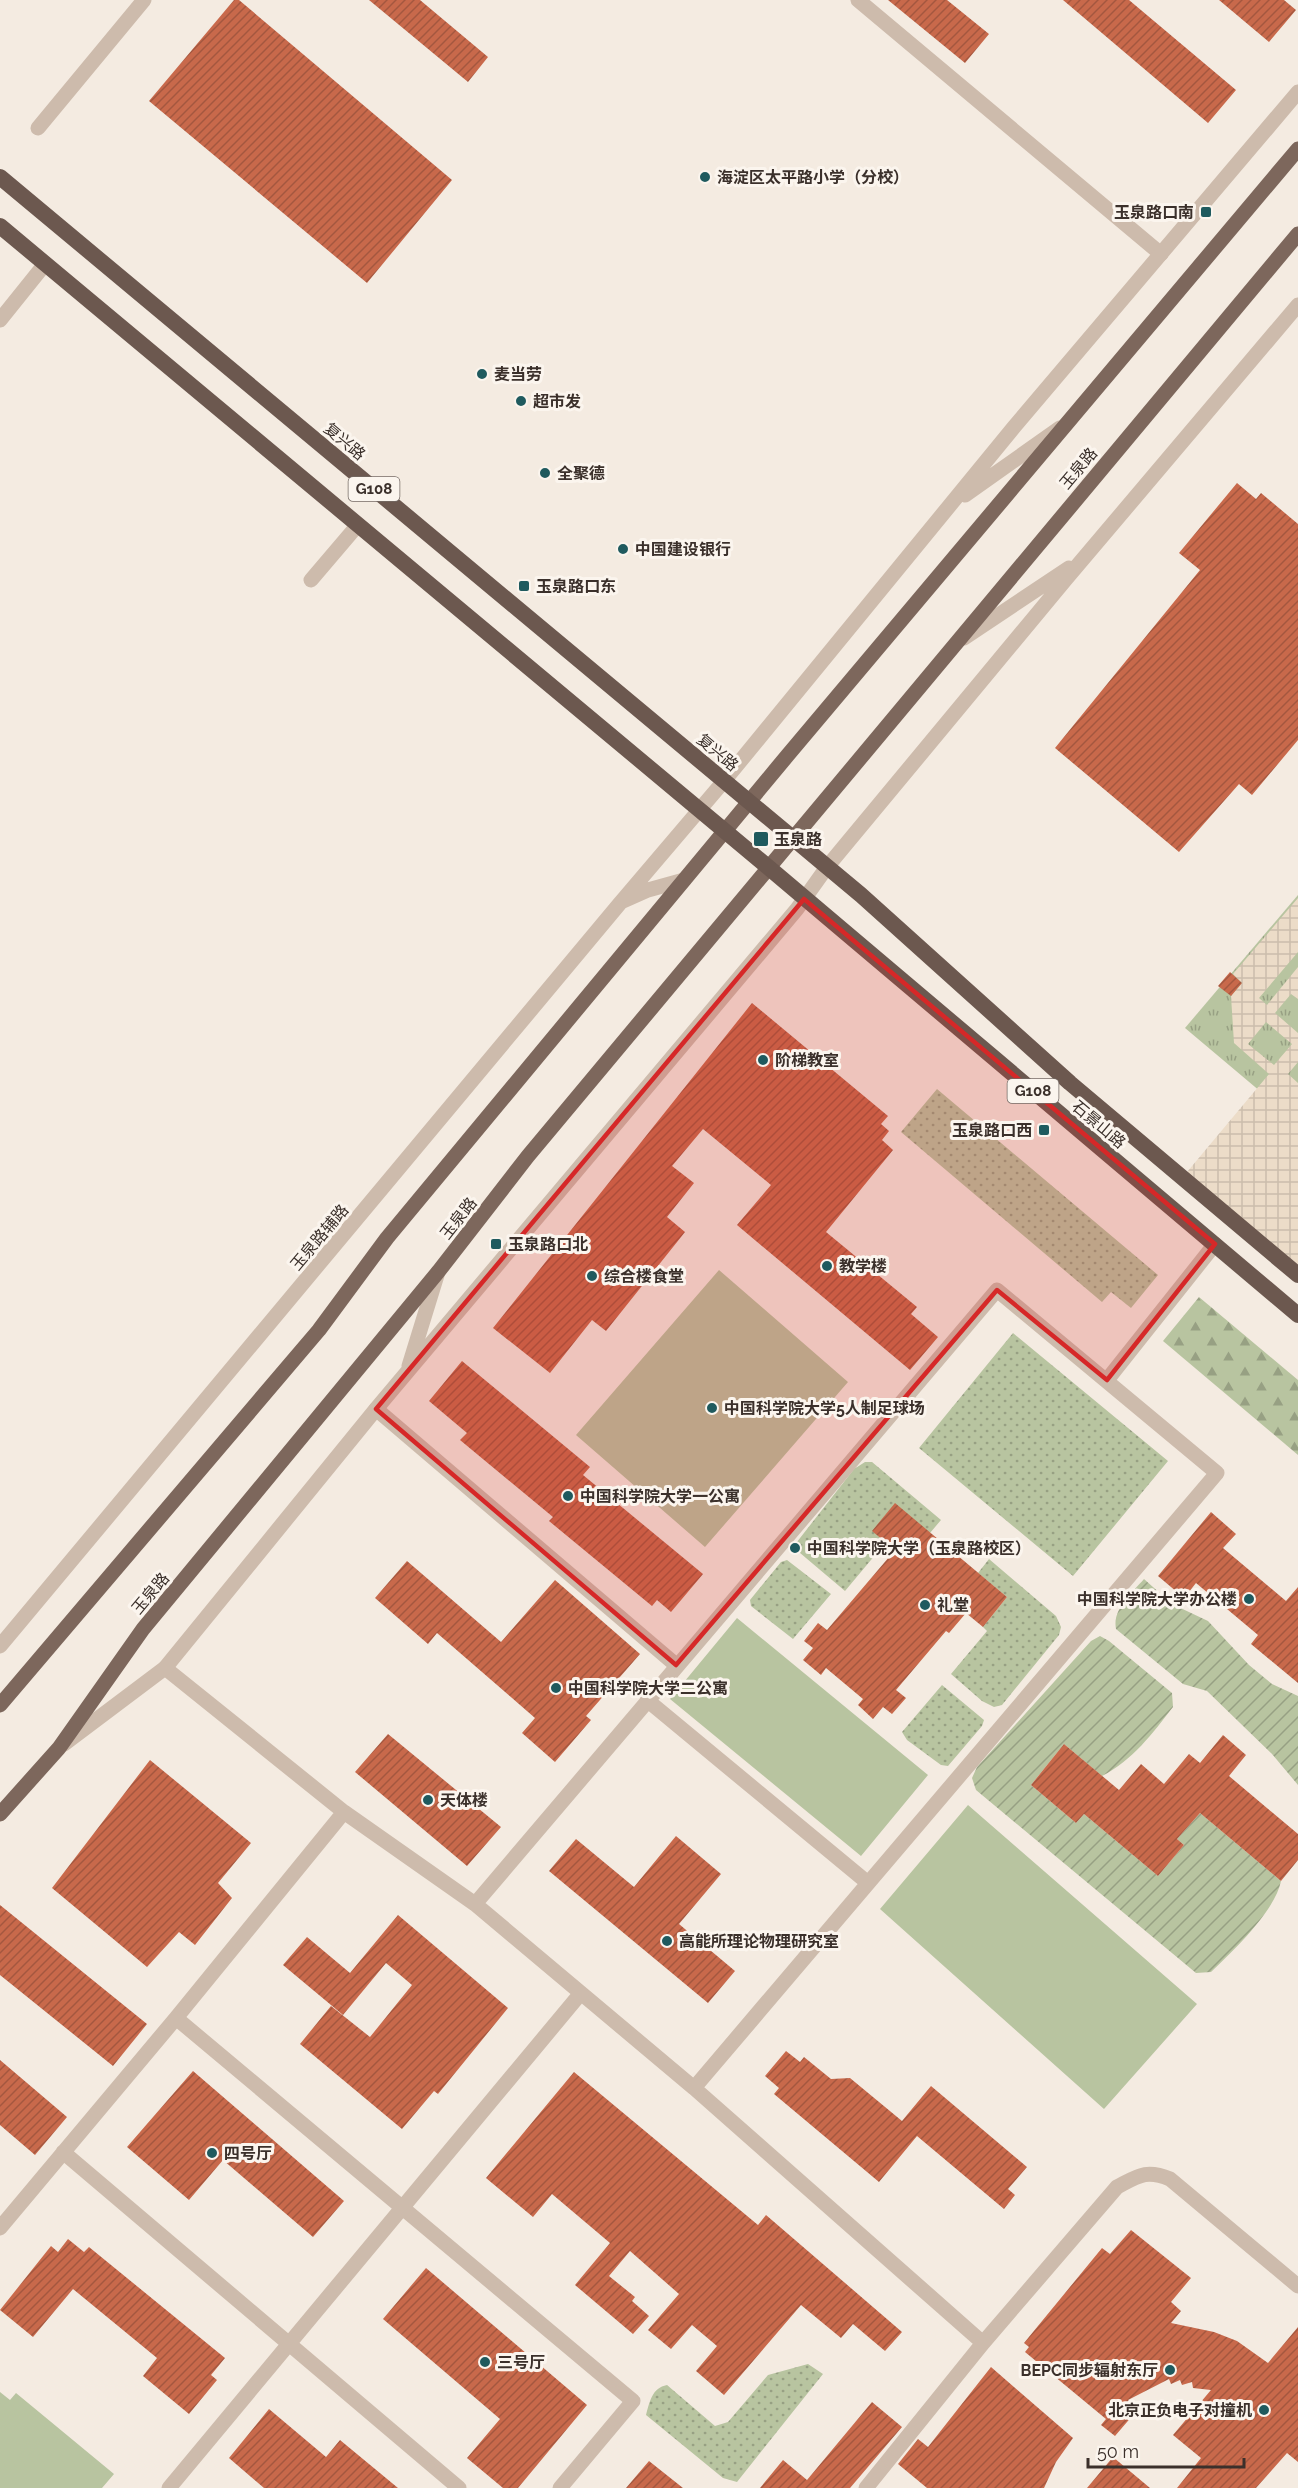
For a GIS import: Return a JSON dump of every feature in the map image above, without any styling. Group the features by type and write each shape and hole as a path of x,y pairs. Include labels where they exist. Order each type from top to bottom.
{"highway":[{"name":"复兴路","path":"0,177 749,801"},
{"name":"G108","path":"0,226 723,833 768,867"},
{"name":"G108","path":"749,801 792,838"},
{"name":"石景山路","path":"792,838 1070,1083 1298,1275"},
{"name":"石景山路","path":"768,867 1298,1315"}],"main road":[{"path":"0,1705 319,1330 387,1238 749,801 1298,149"},
{"name":"玉泉路","path":"0,1814 59,1748 143,1629 438,1272 528,1156 1298,234"}],"street":[{"path":"38,128 144,0"},
{"path":"858,0 1161,254"},
{"path":"621,902 724,781 949,506 1298,92"},
{"path":"0,320 45,264"},
{"path":"59,1748 165,1668 376,1409 804,899 827,867 1082,559 1298,305"},
{"path":"949,506 1068,423"},
{"path":"311,580 357,526"},
{"path":"954,645 1082,559"},
{"name":"玉泉路辅路","path":"0,1646 621,902 648,890 684,880"},
{"path":"1107,1380 1215,1244"},
{"path":"406,1375 438,1272"},
{"path":"475,1904 997,1290 1107,1380 1216,1473 694,2088"},
{"path":"376,1409 676,1665"},
{"path":"165,1668 344,1812 475,1904 694,2088 983,2343"},
{"path":"647,1700 868,1883"},
{"path":"0,2228 176,2018 344,1812"},
{"path":"169,2488 581,1993"},
{"path":"176,2018 633,2401 560,2488"},
{"path":"63,2152 459,2488"},
{"path":"866,2488 983,2343 1117,2187 1141,2175 1155,2172 1170,2179 1298,2286"}],"highlighted area":[{"path":"804,899 1215,1244 1107,1380 997,1290 676,1665 376,1409"}],"green space":[{"path":"1298,895 1298,1123 1185,1028"},
{"path":"937,1089 1158,1275 1131,1308 1111,1292 1102,1302 901,1132"},
{"name":"中国科学院大学5人制足球场","path":"719,1270 848,1382 705,1547 576,1435"},
{"path":"1199,1297 1298,1380 1298,1455 1163,1341"},
{"path":"1013,1333 1168,1461 1073,1576 919,1448"},
{"path":"865,1462 872,1462 941,1520 930,1533 886,1542 845,1591 793,1547 854,1469"},
{"path":"989,1559 1056,1616 1061,1627 1059,1635 1002,1705 994,1707 982,1701 951,1674 987,1631 983,1627 1007,1597 978,1573"},
{"path":"787,1560 831,1594 793,1639 751,1606 750,1600 781,1562"},
{"path":"1144,1579 1172,1604 1208,1621 1249,1665 1272,1684 1298,1696 1298,1785 1272,1754 1207,1691 1183,1684 1116,1629 1120,1608"},
{"path":"737,1618 928,1775 861,1856 670,1699"},
{"path":"1100,1636 1172,1693 1173,1707 1133,1754 1113,1770 1102,1776 1064,1744 1031,1785 1076,1823 1084,1814 1158,1876 1184,1845 1177,1839 1200,1813 1281,1881 1271,1905 1262,1917 1211,1972 1196,1973 976,1790 972,1778 977,1767 1091,1641"},
{"path":"942,1685 984,1720 982,1726 948,1766 941,1765 907,1740 902,1732"},
{"path":"968,1805 1197,2004 1104,2109 880,1909"},
{"path":"808,2364 823,2374 737,2482 723,2478 646,2415 655,2392 667,2385 715,2426 728,2422 768,2375"},
{"path":"0,2392 10,2400 16,2393 114,2474 102,2488 0,2488"}],"shaded area":[{"path":"1298,898 1298,952 1259,998 1267,1005 1298,967 1298,999 1291,994 1275,1013 1298,1033 1298,1062 1288,1074 1298,1083 1298,1275 1182,1178 1269,1074 1234,1043 1231,996 1242,983 1233,974","holes":["1266,1022 1292,1044 1274,1065 1248,1044"]}],"building":[{"path":"234,0 239,0 452,180 367,283 149,101"},
{"path":"369,0 420,0 488,57 468,82"},
{"path":"888,0 947,0 989,34 965,63"},
{"path":"1063,0 1129,0 1236,90 1208,123"},
{"path":"1219,0 1284,0 1296,10 1269,42"},
{"path":"1237,483 1256,499 1261,493 1298,524 1298,740 1252,795 1239,784 1179,852 1055,748 1200,570 1179,553"},
{"path":"1230,972 1242,983 1231,996 1218,986"},
{"path":"752,1003 888,1116 881,1124 889,1131 882,1140 893,1150 826,1232 917,1307 911,1314 938,1337 910,1370 737,1225 771,1185 703,1129 672,1166 694,1183 667,1217 685,1232 606,1331 592,1320 550,1373 493,1328"},
{"name":"中国科学院大学一公寓","path":"462,1361 590,1467 583,1475 703,1574 671,1612 657,1600 652,1606 549,1521 553,1517 460,1440 467,1433 429,1401"},
{"name":"礼堂","path":"895,1503 1007,1597 983,1627 966,1613 949,1633 946,1631 896,1690 906,1698 892,1714 883,1707 873,1719 858,1705 863,1699 826,1668 821,1675 803,1660 813,1648 804,1641 818,1623 827,1630 895,1550 872,1531"},
{"name":"中国科学院大学办公楼","path":"1211,1512 1236,1534 1223,1548 1286,1601 1298,1587 1298,1683 1251,1644 1258,1635 1196,1583 1184,1598 1158,1576"},
{"name":"中国科学院大学二公寓","path":"407,1561 501,1642 555,1580 640,1654 586,1716 591,1720 555,1762 522,1733 535,1718 437,1633 428,1644 375,1598"},
{"name":"天体楼","path":"388,1734 501,1827 467,1866 355,1772"},
{"path":"1223,1735 1246,1755 1229,1776 1298,1834 1298,1860 1281,1881 1200,1813 1177,1839 1184,1845 1158,1876 1084,1814 1076,1823 1031,1785 1064,1744 1119,1790 1141,1764 1164,1784 1189,1754 1200,1763"},
{"path":"150,1760 251,1843 218,1883 232,1898 195,1945 179,1932 147,1967 52,1888"},
{"name":"高能所理论物理研究室","path":"676,1836 721,1874 679,1924 735,1971 708,2003 549,1871 576,1839 634,1887"},
{"path":"0,1905 147,2024 113,2066 0,1975"},
{"path":"398,1915 508,2008 438,2094 434,2091 402,2129 300,2044 331,2006 370,2037 412,1985 386,1963 343,2015 283,1965 307,1937 350,1973"},
{"path":"786,2051 800,2062 804,2057 831,2079 850,2078 902,2121 931,2086 1027,2167 1008,2189 1015,2195 1004,2209 917,2136 879,2182 774,2094 779,2088 765,2076"},
{"path":"0,2060 67,2117 35,2155 0,2125"},
{"name":"四号厅","path":"193,2071 344,2201 313,2237 223,2160 189,2200 127,2147"},
{"path":"574,2072 758,2225 766,2215 902,2332 885,2351 853,2324 841,2338 801,2305 724,2395 696,2371 717,2346 692,2325 671,2349 648,2330 679,2294 630,2251 609,2276 635,2297 632,2301 649,2316 633,2334 575,2285 610,2243 552,2194 533,2217 486,2178"},
{"path":"1131,2230 1191,2278 1171,2302 1181,2311 1171,2323 1214,2332 1237,2341 1268,2363 1298,2327 1298,2462 1287,2453 1256,2488 1177,2488 1201,2458 1173,2435 1211,2390 1193,2388 1192,2382 1182,2385 1180,2380 1171,2384 1169,2379 1128,2400 1139,2408 1115,2436 1101,2425 1106,2419 1025,2352 1029,2347 1024,2343 1102,2248 1110,2254"},
{"path":"68,2239 84,2252 89,2247 225,2358 211,2375 217,2380 189,2414 143,2376 157,2358 73,2289 33,2337 0,2310 51,2246 58,2252"},
{"name":"三号厅","path":"426,2268 587,2405 518,2488 503,2488 467,2458 500,2419 383,2319"},
{"path":"991,2367 1073,2438 1056,2462 1044,2488 927,2488 898,2464 918,2439 928,2447"},
{"path":"872,2402 902,2427 850,2488 760,2488 783,2460 807,2480"},
{"path":"269,2409 326,2457 340,2440 398,2488 264,2488 229,2458"},
{"name":"北京正负电子对撞机","path":"1113,2457 1150,2488 1087,2488"},
{"path":"649,2461 683,2488 626,2488"}],"place":[{"name":"海淀区太平路小学（分校）","path":"705,177"},
{"name":"玉泉路口南","path":"1206,212"},
{"name":"麦当劳","path":"482,374"},
{"name":"超市发","path":"521,401"},
{"name":"全聚德","path":"545,473"},
{"name":"中国建设银行","path":"623,549"},
{"name":"玉泉路口东","path":"524,586"},
{"name":"玉泉路","path":"761,839"},
{"name":"阶梯教室","path":"763,1060"},
{"name":"玉泉路口西","path":"1044,1130"},
{"name":"玉泉路口北","path":"496,1244"},
{"name":"教学楼","path":"827,1266"},
{"name":"综合楼食堂","path":"592,1276"},
{"name":"中国科学院大学5人制足球场","path":"712,1408"},
{"name":"中国科学院大学一公寓","path":"568,1496"},
{"name":"中国科学院大学（玉泉路校区）","path":"795,1548"},
{"name":"中国科学院大学办公楼","path":"1249,1599"},
{"name":"礼堂","path":"925,1605"},
{"name":"中国科学院大学二公寓","path":"556,1688"},
{"name":"天体楼","path":"428,1800"},
{"name":"高能所理论物理研究室","path":"667,1941"},
{"name":"四号厅","path":"212,2153"},
{"name":"三号厅","path":"485,2362"},
{"name":"BEPC同步辐射东厅","path":"1170,2370"},
{"name":"北京正负电子对撞机","path":"1264,2410"}]}
